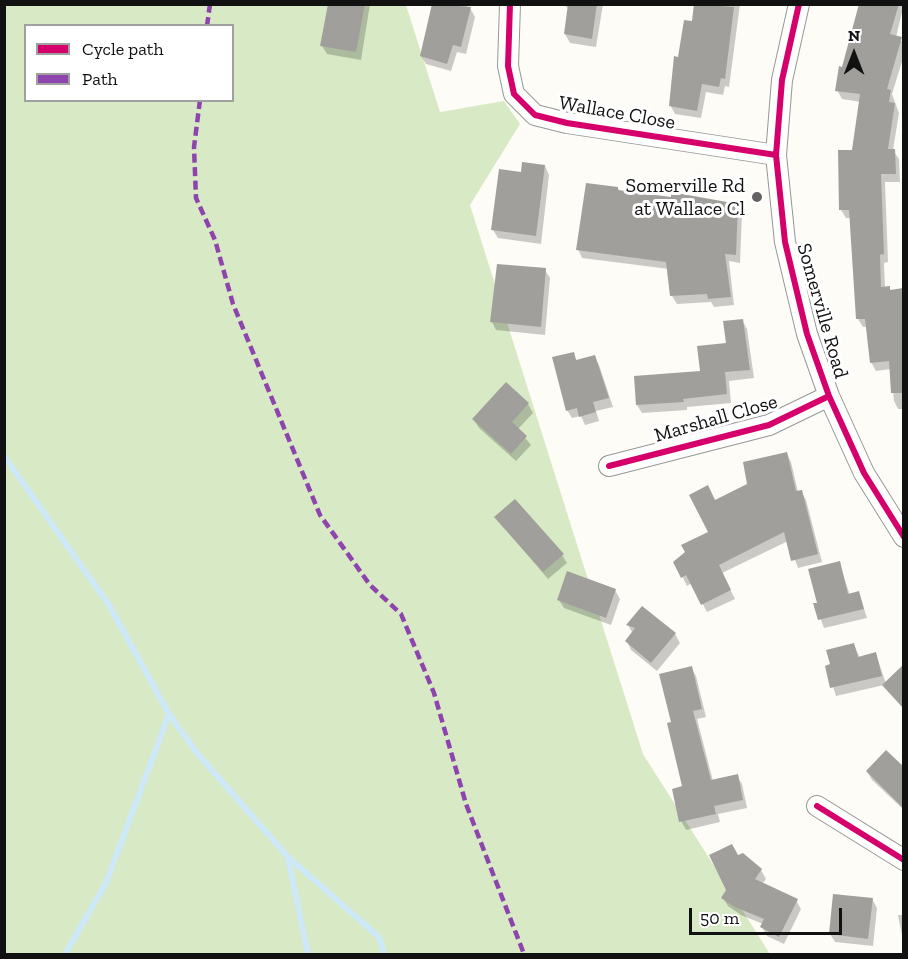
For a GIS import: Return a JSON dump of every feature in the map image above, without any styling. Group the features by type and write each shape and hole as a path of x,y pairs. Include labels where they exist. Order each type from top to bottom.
{"street":[{"name":"Wallace Close","path":"510,4 508,66 514,94 535,115 567,123 776,154"},
{"name":"Somerville Road","path":"799,4 782,80 776,154 779,206 795,292 829,396 864,473 903,537"},
{"name":"Marshall Close","path":"609,466 769,425 829,396"},
{"path":"817,806 903,860"}],"green space":[{"path":"5,5 406,5 440,112 504,101 520,124 470,205 643,754 770,954 5,954"}],"building":[{"path":"328,4 365,4 356,52 320,46"},
{"path":"432,4 471,7 461,47 453,45 447,64 420,56"},
{"path":"568,4 597,4 592,39 564,34"},
{"path":"694,4 734,7 725,79 721,78 719,87 702,84 697,111 669,106 674,56 678,57 684,20 692,21"},
{"path":"859,4 899,4 890,34 902,37 887,89 891,90 889,102 895,103 888,149 895,149 896,174 881,174 884,254 880,255 881,287 890,286 890,290 903,288 903,393 891,393 889,361 870,363 865,319 856,319 849,210 839,210 838,150 852,150 860,94 835,91 839,66 842,67"},
{"path":"522,162 545,165 536,236 491,230 499,169 521,172"},
{"path":"586,183 671,197 671,192 738,204 736,255 725,254 731,297 708,299 707,294 670,296 666,262 576,250"},
{"path":"497,264 546,268 541,327 490,322"},
{"path":"743,319 750,370 725,372 727,394 683,399 684,402 636,405 634,376 700,371 697,346 726,343 723,321"},
{"path":"574,352 576,360 595,355 609,398 593,402 596,412 579,417 577,408 566,411 552,357"},
{"path":"506,382 529,403 512,422 527,436 511,454 472,419"},
{"path":"787,452 796,491 802,490 818,554 791,561 784,532 719,565 731,590 701,605 686,575 681,578 673,562 685,552 681,545 708,532 689,495 708,485 715,500 747,484 743,462"},
{"path":"515,499 564,554 543,572 494,517"},
{"path":"840,561 848,594 859,591 864,609 818,620 813,603 817,603 808,569"},
{"path":"567,571 616,589 606,618 557,600"},
{"path":"642,606 676,633 651,663 625,641 635,628 626,625"},
{"path":"854,643 858,657 876,652 882,676 830,688 825,666 830,664 826,650"},
{"path":"903,665 903,708 882,685"},
{"path":"692,666 702,709 693,711 711,780 738,774 743,800 714,806 716,814 679,822 672,789 682,786 667,723 671,722 659,674"},
{"path":"886,750 903,766 903,808 866,771"},
{"path":"732,844 738,855 743,853 762,869 755,879 798,899 779,937 760,927 764,919 735,907 721,898 726,890 709,855"},
{"path":"833,894 873,898 868,939 829,934"}],"waterway":[{"path":"4,456 109,605 169,714 197,753 288,857 379,937 384,954"},
{"path":"65,954 106,883 169,714"},
{"path":"288,858 308,954"}],"marked path":[{"path":"207,24 210,4"},
{"path":"200,102 194,147 196,198 215,240 233,304 320,515 370,585 401,614 434,693 466,804 524,954"}],"cycle path":[{"path":"510,4 508,66 514,94 535,115 567,123 776,155"},
{"path":"799,4 782,80 776,155 785,242 807,334 829,396 864,473 904,537"},
{"path":"609,466 769,425 829,396"},
{"path":"817,806 904,860"}],"place":[{"name":"Somerville Rd at Wallace Cl","path":"757,197"}]}
